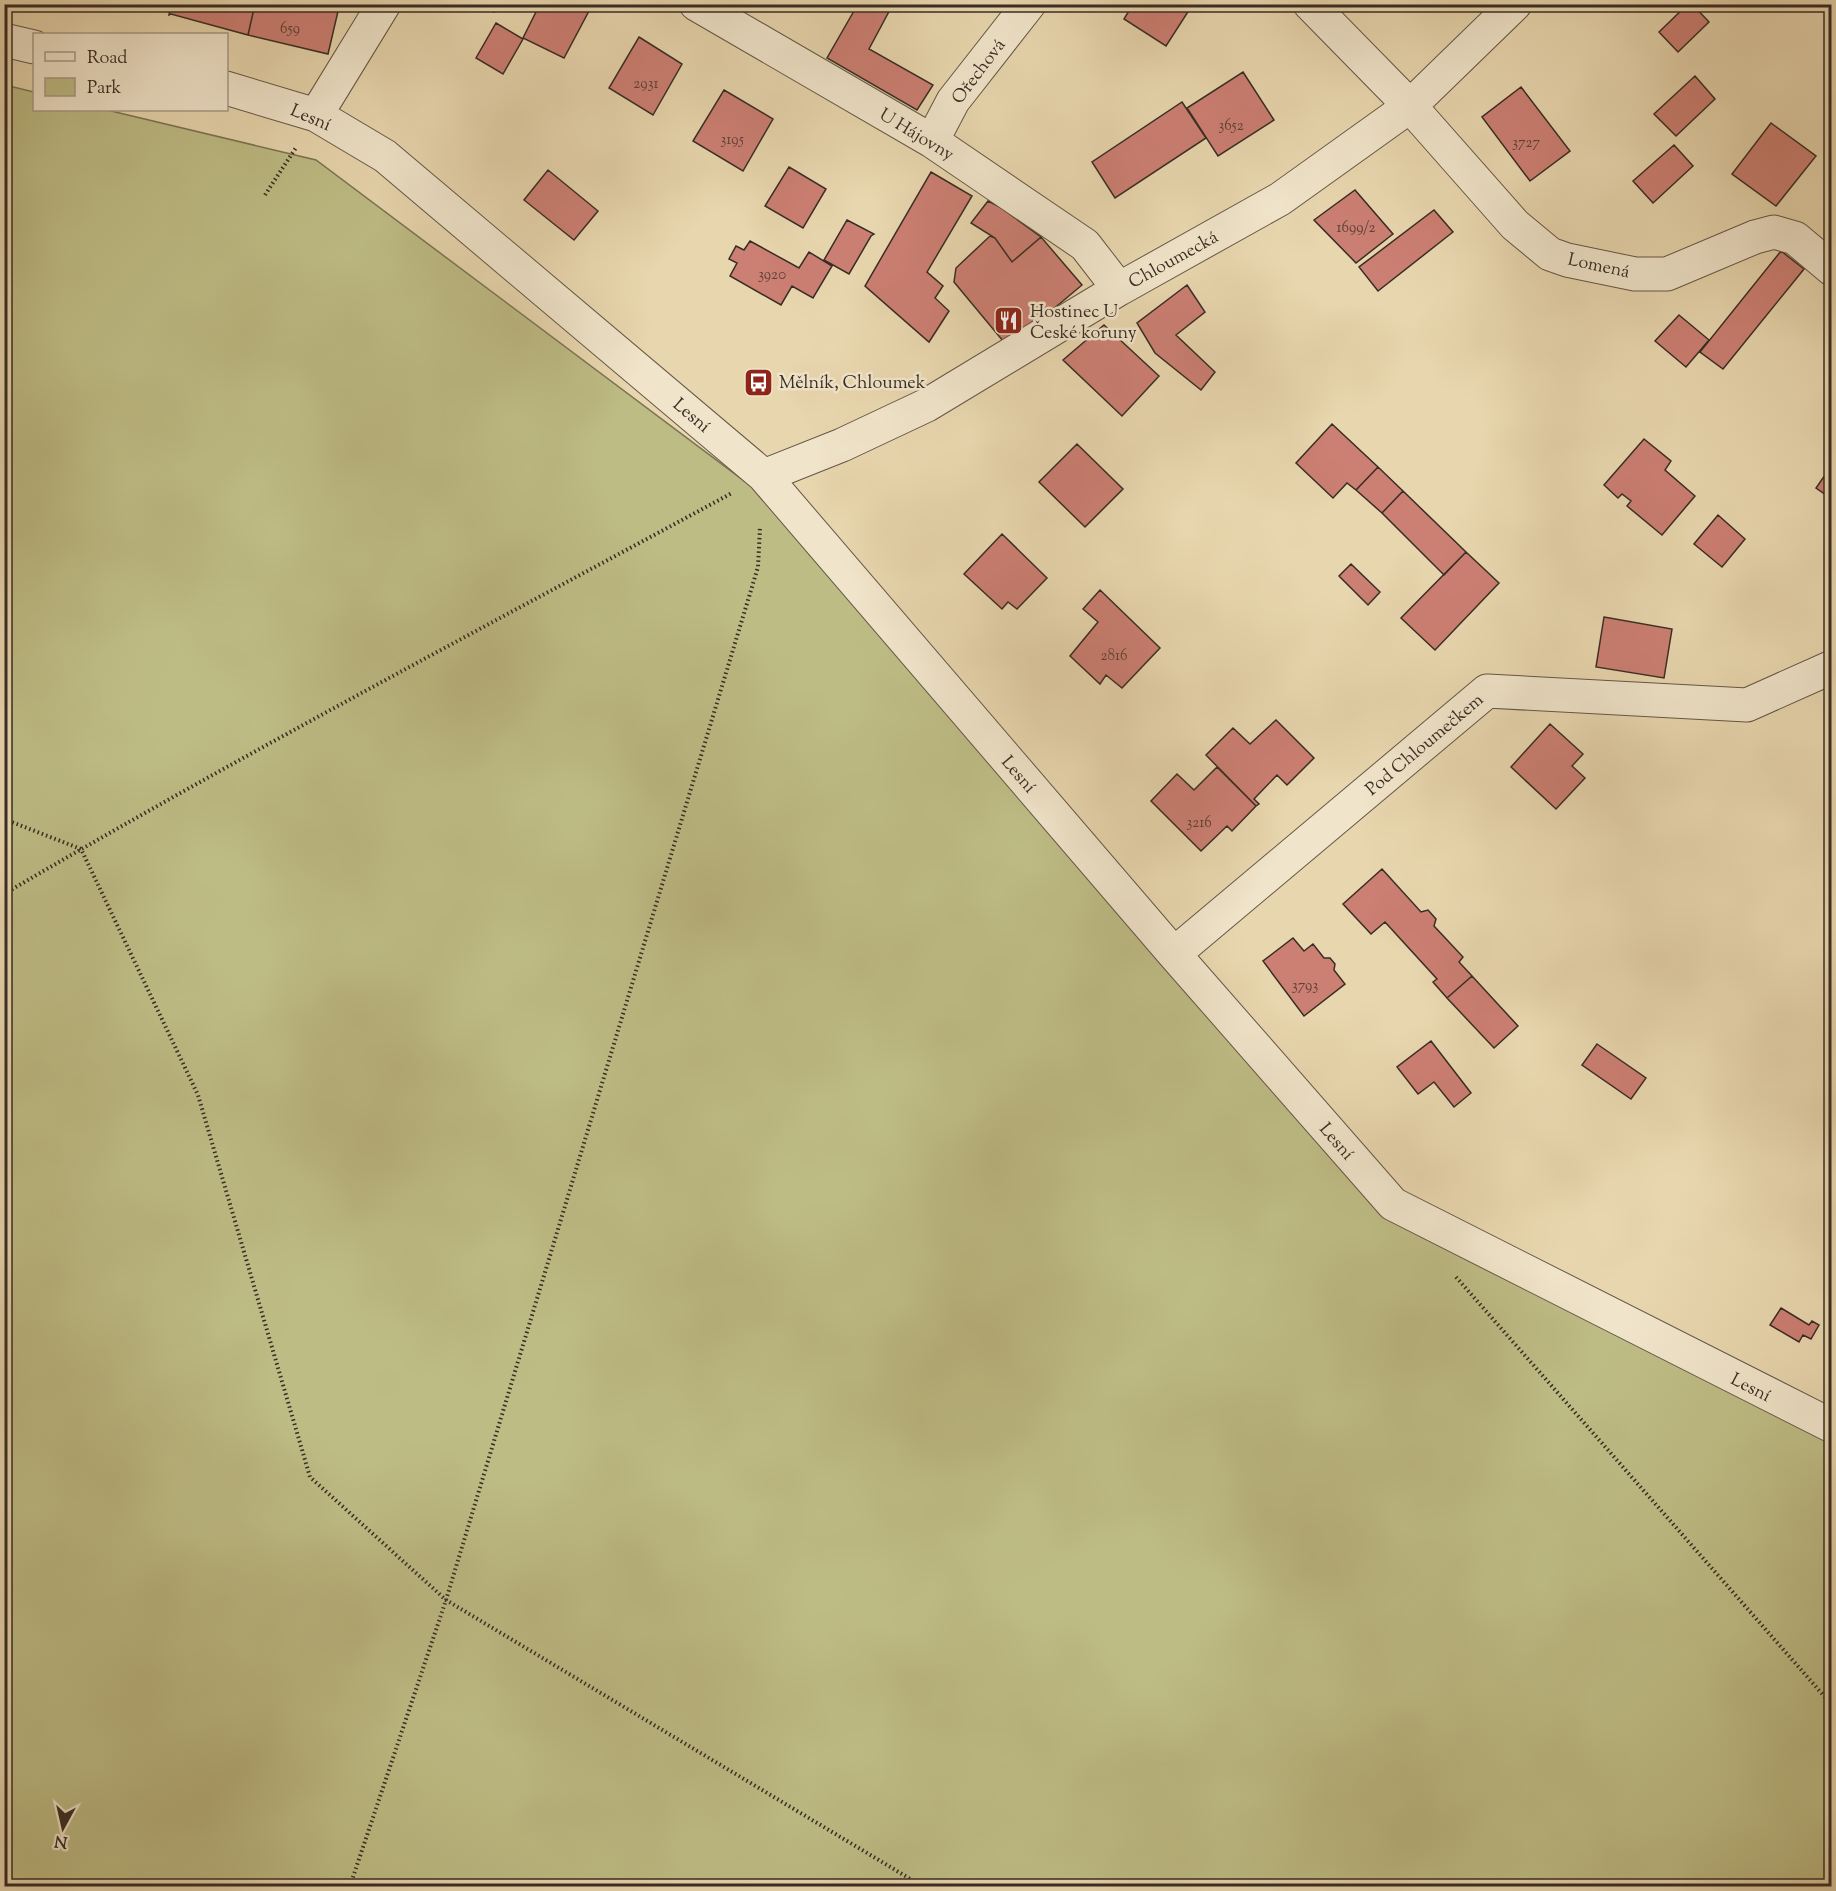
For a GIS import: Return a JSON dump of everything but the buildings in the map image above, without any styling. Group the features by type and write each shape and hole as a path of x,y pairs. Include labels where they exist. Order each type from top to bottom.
{"street":[{"path":"316,115 384,4"},
{"name":"U Hájovny","path":"696,4 932,141 1085,245 1119,289"},
{"name":"Ořechová","path":"932,141 953,101 1029,4"},
{"name":"Lomená","path":"1310,4 1410,106 1515,225 1550,254 1635,274 1667,274 1755,237 1774,232 1795,238 1832,269"},
{"name":"Chloumecká","path":"764,476 842,445 927,405 1119,289 1280,199 1410,106 1515,4"},
{"path":"4,40 33,47"},
{"name":"Lesní","path":"228,89 316,115 385,156 764,476 1174,954 1393,1204 1793,1409 1832,1426"},
{"name":"Pod Chloumečkem","path":"1174,954 1487,691 1748,705 1832,667"}],"path":[{"path":"265,195 316,115"},
{"path":"4,894 292,732 764,476"},
{"path":"350,1887 446,1600 758,567 764,476"},
{"path":"4,819 81,849 198,1095 310,1477 446,1600 922,1887"},
{"path":"1456,1276 1832,1705"}],"green space":[{"path":"5,85 33,92 33,111 111,111 316,160 775,504 1391,1218 1831,1441 1831,1886 5,1886"}],"place":[{"name":"Hostinec U České koruny","path":"1009,321"},
{"name":"Mělník, Chloumek","path":"758,382"}]}
